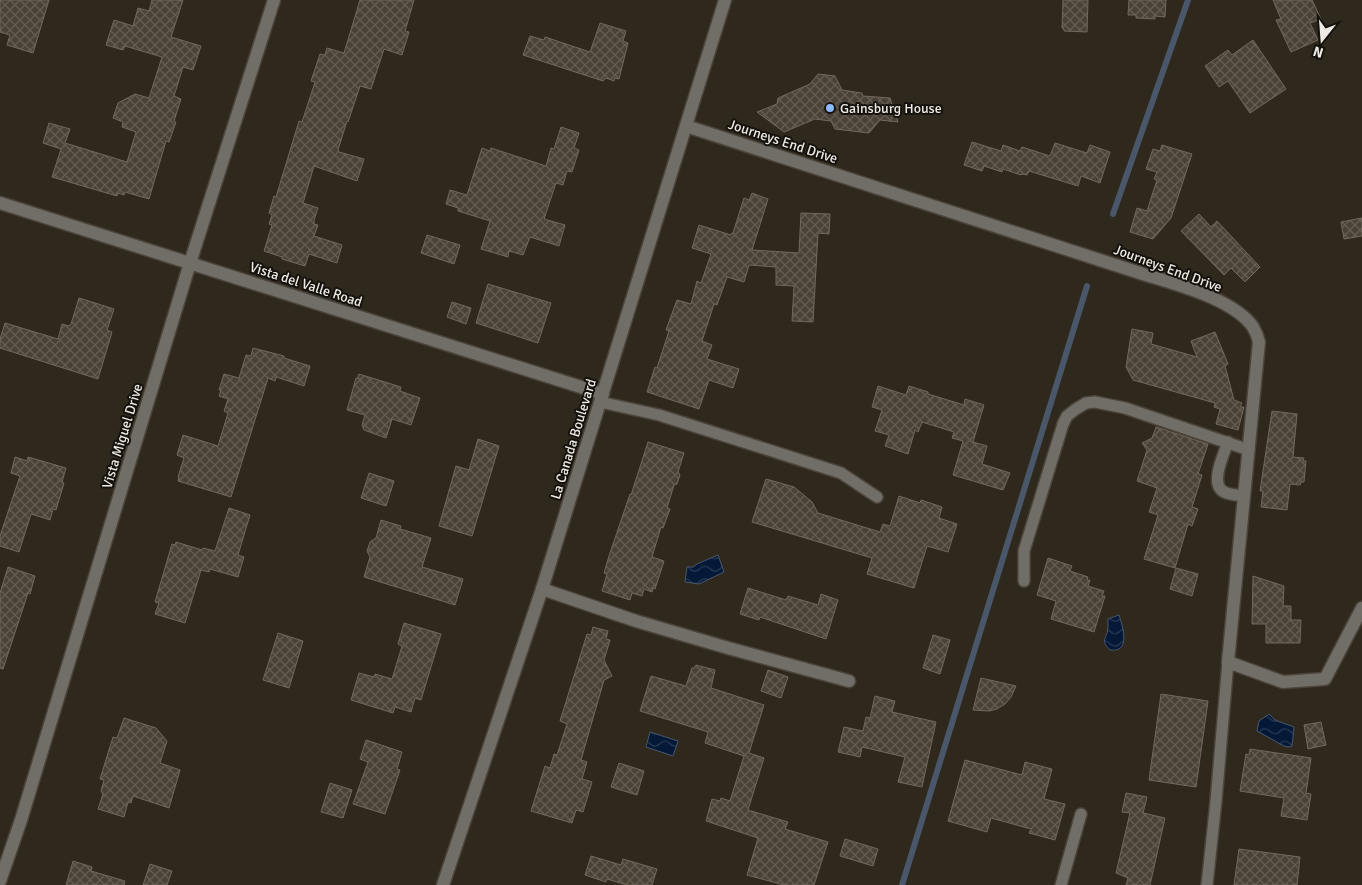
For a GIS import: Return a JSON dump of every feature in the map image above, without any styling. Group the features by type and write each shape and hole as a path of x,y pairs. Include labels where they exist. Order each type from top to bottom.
{"street":[{"name":"Vista Miguel Drive","path":"0,880 21,820 190,263 274,0"},
{"name":"La Canada Boulevard","path":"443,885 542,588 725,0"},
{"name":"Journeys End Drive","path":"686,126 1210,296 1241,314 1254,328 1259,342 1228,662"},
{"name":"Vista del Valle Road","path":"0,203 190,263 601,398"},
{"path":"542,588 636,621 849,681"},
{"path":"1228,662 1283,682 1325,679 1362,608"}],"lane":[{"path":"601,398 659,414 841,473 877,497"},
{"path":"1024,581 1024,551 1063,424 1067,416 1086,403 1109,404 1249,450"},
{"path":"1228,442 1217,482 1220,489 1225,492 1244,496"},
{"path":"1207,885 1228,662"},
{"path":"1061,885 1081,814"}],"water":[{"path":"718,555 724,572 699,584 685,582 687,567 693,567"},
{"path":"1119,615 1124,638 1123,643 1117,650 1110,650 1105,643 1108,619"},
{"path":"1269,714 1275,720 1294,727 1292,746 1284,746 1257,731 1259,721"},
{"path":"650,732 678,741 673,756 646,747"}],"building":[{"path":"0,0 49,0 33,53 7,45 10,35 0,32"},
{"path":"152,0 183,0 171,37 201,46 193,70 183,67 174,96 181,99 174,121 176,122 169,142 166,141 149,199 125,192 124,195 118,193 117,196 52,177 61,149 43,143 49,123 70,129 65,143 127,162 136,132 122,127 123,122 113,118 118,103 135,94 149,98 162,57 125,46 123,50 106,45 114,20 133,26 138,8 149,11"},
{"path":"360,0 414,0 405,31 409,32 402,55 384,49 371,89 360,86 347,121 338,150 339,152 364,159 357,181 314,166 303,203 318,208 314,224 318,225 314,236 342,245 337,263 309,254 305,266 264,251 272,225 269,224 272,215 269,213 274,196 276,197 299,121 302,122 315,82 311,81 320,54 325,55 327,48 344,53"},
{"path":"1063,0 1088,0 1087,32 1064,31 1062,28"},
{"path":"1129,0 1166,0 1165,17 1155,16 1155,19 1136,18 1136,15 1128,15"},
{"path":"1273,0 1312,0 1321,19 1310,23 1318,40 1291,52 1276,20 1281,19"},
{"path":"600,23 626,31 623,41 628,43 619,79 615,78 614,81 606,78 603,81 523,55 530,36 544,40 545,37 590,52"},
{"path":"1253,40 1286,89 1250,113 1228,81 1219,87 1205,66 1228,50 1232,55"},
{"name":"Gainsburg House","path":"818,74 835,76 842,90 862,93 863,96 890,98 898,122 880,120 869,133 835,129 831,121 815,119 784,132 757,112 777,104 778,98 810,84"},
{"path":"561,127 579,133 574,148 579,150 572,172 567,171 563,185 556,183 544,219 565,225 559,246 530,237 523,255 509,251 508,257 481,249 490,221 458,211 458,208 446,204 450,190 467,195 482,148 490,151 491,148 546,166 551,148 554,149"},
{"path":"972,142 1001,151 1003,145 1020,151 1022,147 1050,156 1055,143 1087,153 1090,145 1110,152 1100,183 1081,176 1078,186 1029,171 1027,175 1021,175 1003,169 1002,172 984,166 982,171 964,165"},
{"path":"1162,145 1192,154 1171,218 1153,239 1130,232 1137,208 1147,211 1157,180 1154,179 1157,172 1146,169 1153,149 1160,151"},
{"path":"752,193 768,199 752,250 799,253 801,213 830,214 829,234 818,233 813,322 792,321 794,286 776,285 776,267 749,265 744,282 727,277 717,305 714,304 702,341 712,345 707,359 739,369 733,388 709,380 699,409 647,392 655,367 657,368 669,331 666,330 677,300 691,304 697,281 701,283 711,254 692,248 699,225 731,235 744,198 749,200"},
{"path":"1199,214 1211,227 1217,221 1260,267 1245,282 1231,268 1224,275 1181,231"},
{"path":"1362,218 1362,236 1344,239 1341,222"},
{"path":"427,235 460,245 454,264 421,253"},
{"path":"488,284 551,303 538,343 476,323"},
{"path":"79,298 114,309 107,330 112,332 98,379 0,348 0,339 5,323 58,339 62,324 69,326 71,324"},
{"path":"452,302 471,308 466,324 447,317"},
{"path":"1132,329 1153,333 1151,344 1197,357 1191,341 1215,332 1228,364 1225,366 1234,400 1242,403 1240,407 1244,407 1238,430 1216,424 1220,409 1214,407 1215,403 1133,380 1126,367"},
{"path":"253,348 284,356 284,358 310,366 304,386 276,377 275,381 268,378 231,497 178,481 184,458 177,455 183,435 218,446 228,413 224,411 228,399 219,396 224,374 239,378 246,355 251,356"},
{"path":"359,374 401,387 400,391 420,398 411,425 392,419 386,438 364,430 362,425 365,415 347,410 356,378"},
{"path":"878,386 906,395 909,386 964,405 965,399 984,405 973,442 987,446 982,464 1010,473 1003,490 953,475 963,441 952,438 954,432 922,422 918,432 915,430 908,454 885,446 889,435 875,431 882,410 872,407"},
{"path":"1272,411 1297,414 1293,457 1304,458 1303,461 1306,461 1304,482 1301,482 1300,485 1290,484 1287,510 1261,507 1263,491 1260,491"},
{"path":"1156,427 1208,444 1198,474 1202,475 1192,507 1198,509 1192,526 1188,524 1175,568 1144,559 1158,515 1149,512 1157,488 1137,481 1147,450 1142,443 1152,438"},
{"path":"478,439 499,446 472,536 439,526 456,466 469,470"},
{"path":"648,442 684,453 678,472 680,475 677,484 674,485 667,508 670,509 663,528 661,527 652,557 664,561 655,589 653,588 652,592 644,589 642,596 632,593 630,600 602,591 607,574 604,573"},
{"path":"15,457 27,461 28,457 66,468 62,482 64,483 56,510 53,509 50,520 31,514 19,552 0,546 0,536 20,476 11,473"},
{"path":"369,473 394,481 386,506 361,498"},
{"path":"766,479 794,487 812,502 818,513 880,532 883,524 890,526 899,496 920,503 921,500 942,507 939,518 957,524 948,552 927,546 914,588 867,574 872,558 752,522"},
{"path":"229,508 250,515 238,555 244,557 238,577 210,569 209,572 201,570 185,623 155,614 159,603 155,602 172,544 175,545 176,542 202,550 203,548 215,551"},
{"path":"381,520 401,526 400,529 431,538 422,567 463,579 455,605 364,577 370,557 367,551 370,542 376,538"},
{"path":"1048,558 1072,566 1070,571 1088,577 1087,580 1090,580 1088,586 1104,591 1102,596 1105,596 1094,632 1051,619 1056,601 1037,595"},
{"path":"8,567 35,576 3,669 0,668 0,593"},
{"path":"1176,568 1198,574 1192,596 1170,589"},
{"path":"1253,576 1284,586 1283,606 1291,606 1291,620 1301,620 1300,643 1266,643 1266,624 1252,624"},
{"path":"748,588 786,600 788,596 818,605 821,594 838,600 826,639 760,617 759,620 740,614"},
{"path":"404,623 441,634 421,700 415,698 411,712 395,707 393,713 351,700 359,673 374,677 375,674 392,679 402,646 398,644"},
{"path":"593,627 608,631 606,639 610,640 604,660 612,676 604,680 581,760 587,762 582,779 592,782 583,812 576,810 572,823 531,811 545,766 550,768 554,754 557,755 567,724 560,721 587,634 591,635"},
{"path":"278,633 303,641 289,688 263,680"},
{"path":"933,635 950,640 940,674 923,668"},
{"path":"696,665 715,670 711,688 764,705 749,753 764,758 748,810 788,822 785,829 828,842 814,885 784,885 747,875 758,838 706,821 712,799 720,801 721,798 730,801 744,756 705,743 708,732 640,711 651,676 686,686 692,668"},
{"path":"768,670 788,677 781,698 761,691"},
{"path":"981,678 1016,686 1011,697 997,709 989,711 973,710"},
{"path":"1161,694 1208,701 1196,787 1149,780"},
{"path":"875,696 895,701 892,712 936,722 922,787 898,782 905,757 862,747 860,757 838,752 844,727 863,731 866,717 870,718"},
{"path":"124,718 156,728 167,741 160,763 180,770 169,808 133,796 131,803 128,802 124,817 98,809 103,794 101,791 104,780 100,779 113,737 117,738"},
{"path":"1321,722 1326,745 1308,749 1304,725"},
{"path":"366,740 402,752 397,769 400,770 385,814 353,804 368,762 360,759"},
{"path":"1250,749 1311,758 1306,793 1311,794 1307,820 1281,816 1284,798 1240,791 1246,754 1249,755"},
{"path":"965,760 1022,775 1025,762 1052,769 1044,799 1065,804 1055,840 1029,833 1031,829 991,818 987,832 948,821"},
{"path":"619,763 644,771 637,795 611,787"},
{"path":"330,783 352,790 343,818 321,812"},
{"path":"1126,793 1147,797 1143,813 1165,818 1150,885 1126,885 1128,878 1116,873 1130,813 1122,812"},
{"path":"845,839 878,849 873,866 840,856"},
{"path":"1239,849 1300,857 1297,885 1234,885"},
{"path":"591,856 621,865 623,859 657,869 652,885 627,885 607,879 606,882 585,875"},
{"path":"73,861 92,867 91,871 125,881 124,885 66,885"},
{"path":"150,864 172,871 167,885 143,885"}],"waterway":[{"path":"1113,214 1188,0"},
{"path":"902,885 1087,286"}],"place":[{"name":"Gainsburg House","path":"830,108"}]}
